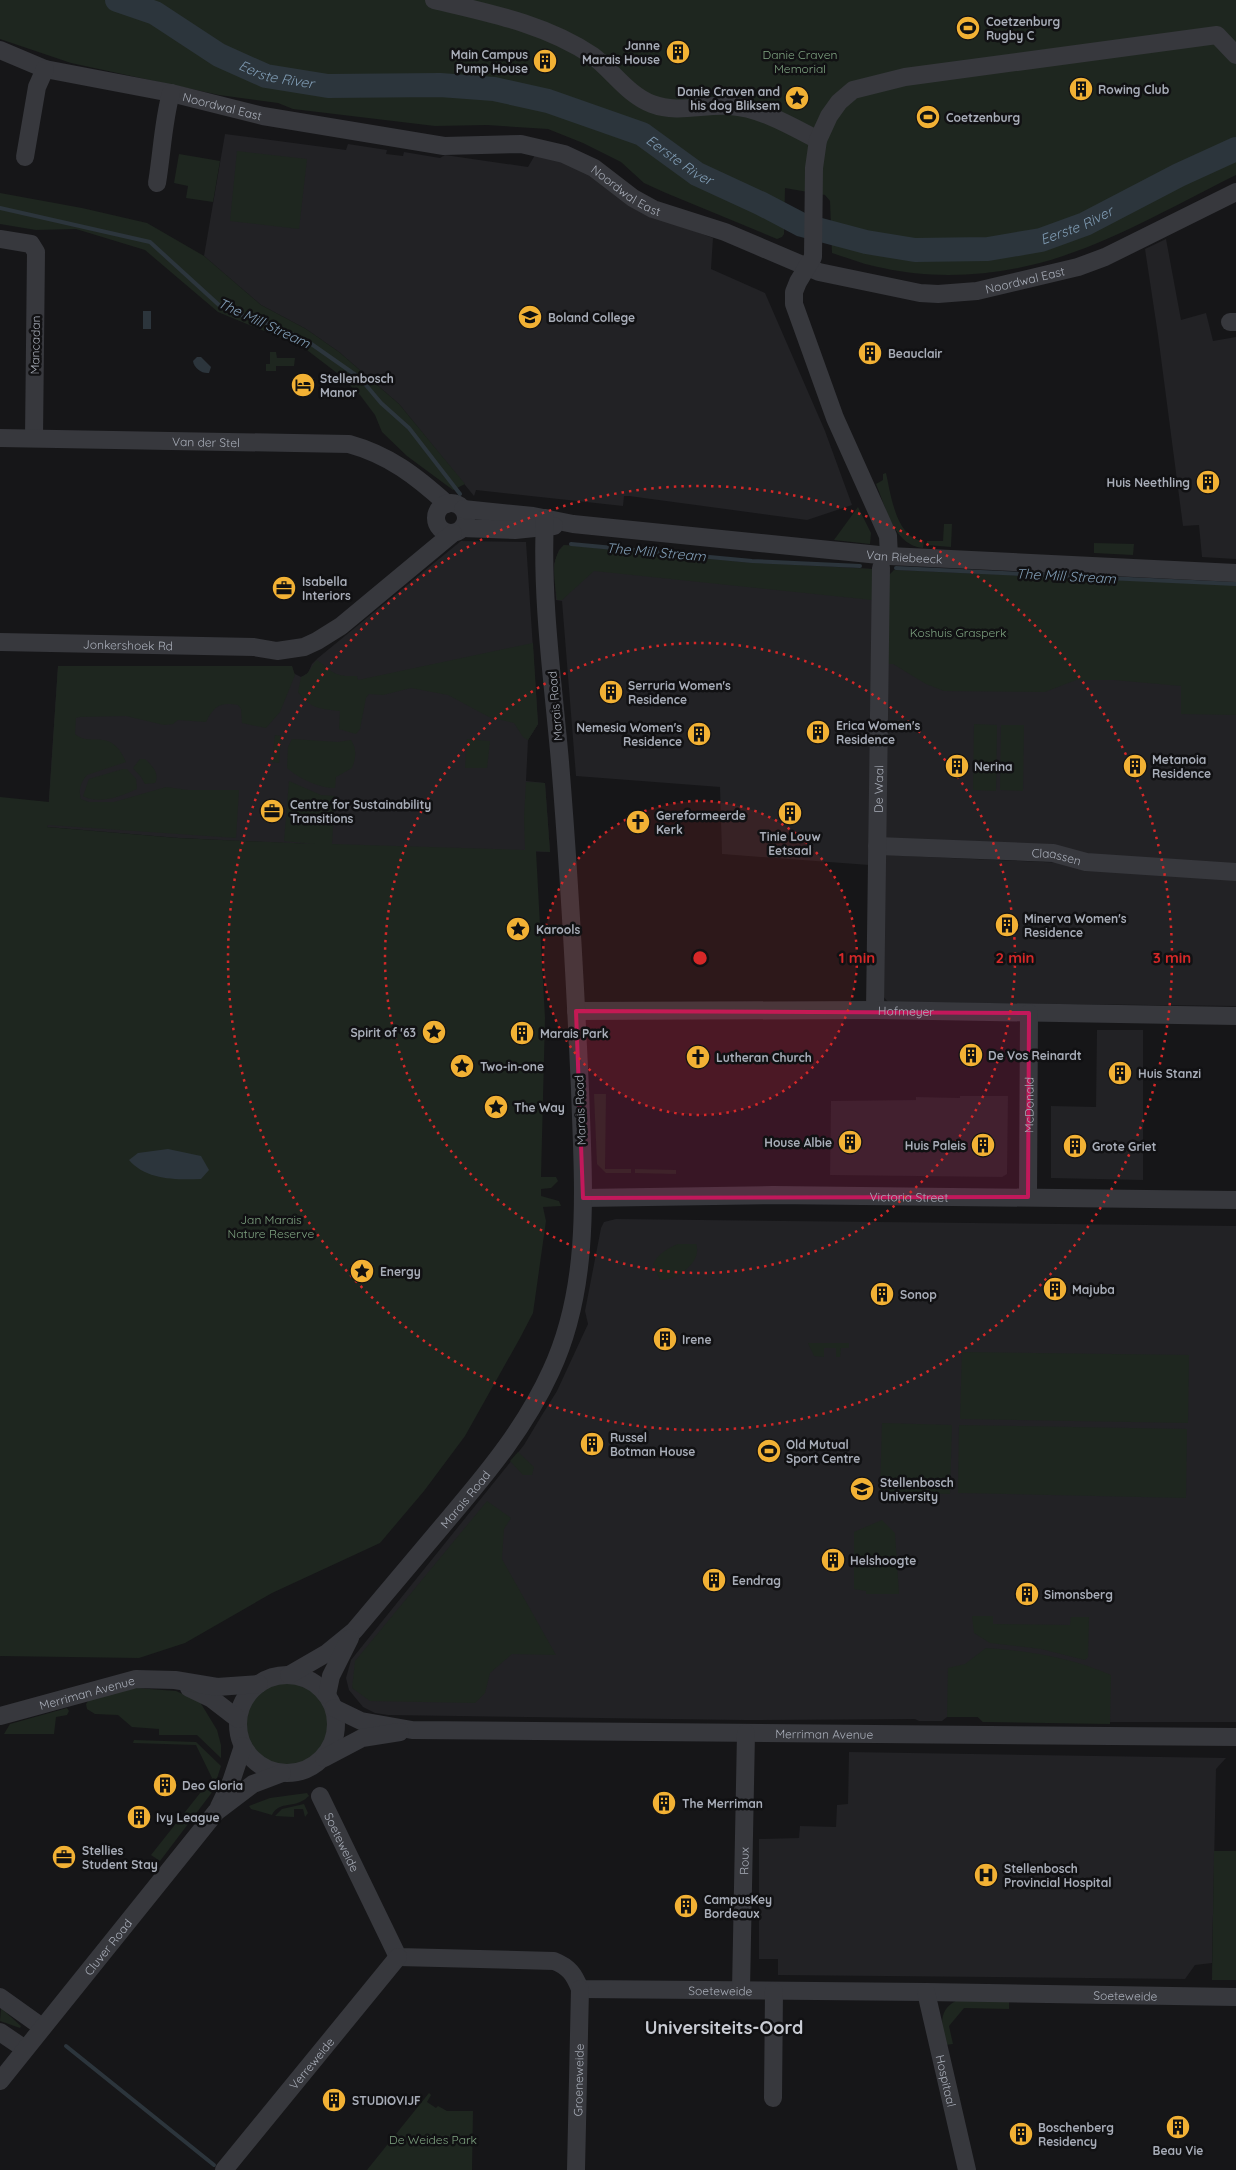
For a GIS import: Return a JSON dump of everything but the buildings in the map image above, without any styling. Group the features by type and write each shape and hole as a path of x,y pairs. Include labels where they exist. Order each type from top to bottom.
{"street":[{"path":"434,0 490,13 558,35 594,57 634,93 650,103 681,110 730,106 745,108 791,126 818,140"},
{"path":"885,562 888,536 835,418 796,313 794,292 813,257 814,168 818,140 829,116 839,102 853,90 879,82 1217,35 1236,55"},
{"name":"Noordwal East","path":"0,50 44,69 171,93 263,116 456,147 492,143 521,144 564,154 594,168 643,204 725,232 808,268 920,293 938,294 977,291 1046,276 1105,258 1236,192"},
{"path":"25,157 37,87 44,69"},
{"path":"157,183 162,151 164,116 171,93"},
{"name":"Mancadan","path":"0,239 30,244 36,252 34,438"},
{"name":"Van der Stel","path":"0,438 349,444 384,455 416,476 450,519"},
{"name":"Van Riebeeck","path":"450,519 515,530 545,522 573,524 885,562 1236,573"},
{"name":"Jonkershoek Rd","path":"0,642 254,648 277,651 304,647 317,642 348,620 450,519"},
{"name":"Marais Road","path":"331,1702 337,1660 354,1631 496,1462 528,1416 552,1370 568,1329 579,1265 583,1198 576,1011 560,773 546,614 545,522"},
{"name":"De Waal","path":"875,1010 877,846 885,562"},
{"name":"Claassen","path":"877,846 1053,854 1086,862 1236,872"},
{"name":"Hofmeyer","path":"576,1011 875,1010 1236,1016"},
{"name":"McDonald","path":"1028,1197 1029,1013"},
{"name":"Victoria Street","path":"583,1198 773,1194 1236,1200"},
{"name":"Marais Road","path":"288,1675 327,1653 354,1631"},
{"path":"288,1675 310,1681 331,1702 336,1719 335,1735 323,1759 304,1770 282,1773 263,1767 248,1754 243,1746 238,1719 245,1699 259,1684 268,1679 288,1675"},
{"name":"Merriman Avenue","path":"0,1716 119,1682 150,1678 217,1687 259,1684"},
{"name":"Merriman Avenue","path":"175,1680 212,1699 238,1719"},
{"name":"Merriman Avenue","path":"331,1702 362,1721 412,1730"},
{"name":"Merriman Avenue","path":"323,1759 362,1738 412,1730 1236,1737"},
{"name":"Roux","path":"741,1990 746,1733"},
{"name":"Cluver Road","path":"0,2081 216,1812 231,1782 243,1746"},
{"name":"Cluver Road","path":"216,1812 253,1784 282,1773"},
{"name":"Soeteweide","path":"320,1796 398,1957"},
{"path":"398,1957 554,1961 564,1965 574,1974 580,1989"},
{"name":"Verreweide","path":"224,2170 398,1957"},
{"name":"Soeteweide","path":"580,1989 1236,1997"},
{"name":"Groeneweide","path":"576,2170 580,1989"},
{"path":"773,2098 774,1991"},
{"name":"Hospitaal","path":"926,1992 966,2170"},
{"path":"0,1997 42,2027"},
{"path":"0,2032 25,2049"}],"highlighted area":[{"path":"576,1011 1029,1013 1028,1197 583,1198"}],"shaded area":[{"name":"Boland College","path":"225,134 346,150 348,144 387,150 386,154 403,156 404,152 440,158 445,155 528,167 535,155 580,167 637,210 713,238 711,269 765,293 825,431 852,505 807,520 629,496 624,496 623,506 476,490 474,496 399,404 339,352 306,329 261,305 204,256"},
{"path":"1166,239 1181,320 1206,313 1213,341 1236,337 1236,559 1202,557 1199,525 1183,526 1145,249"},
{"path":"143,311 151,311 151,329 143,329"},
{"path":"197,357 201,357 211,367 209,373 201,371 195,366 193,361"},
{"path":"461,541 526,542 538,724 528,740 526,781 545,783 550,852 178,838 47,827 58,666 292,666 293,673 301,677 308,673 312,664 318,658"},
{"path":"564,545 742,562 873,569 869,865 722,854 720,787 576,776 562,601 556,600 554,564 559,550"},
{"path":"894,570 1236,585 1236,866 884,841 888,580"},
{"path":"884,855 1066,863 1236,879 1236,1006 888,1002 882,995"},
{"path":"1097,1030 1143,1030 1143,1180 1051,1178 1051,1106 1096,1107"},
{"path":"960,1096 1008,1096 1007,1174 1002,1177 830,1175 831,1101 916,1100 916,1097 960,1098"},
{"path":"168,1149 201,1156 209,1170 201,1179 172,1179 144,1172 129,1160 138,1153"},
{"name":"Stellenbosch University","path":"616,1219 1236,1226 1236,1722 983,1722 978,1717 947,1717 942,1721 919,1721 915,1719 744,1720 388,1715 375,1713 363,1707 349,1690 346,1678 351,1660 524,1445 557,1391 588,1324 585,1311 601,1228 604,1222"},
{"name":"Stellenbosch Provincial Hospital","path":"849,1752 1226,1758 1216,1769 1212,1963 1195,1965 1185,1979 778,1975 778,1959 759,1959 759,1839 799,1838 800,1826 836,1827 837,1805 848,1804"}],"green space":[{"name":"Coetzenburg","path":"0,0 1236,0 1236,175 1107,239 1042,263 997,272 974,274 951,275 905,272 870,265 832,253 830,201 825,195 785,188 784,234 777,239 644,183 621,162 583,143 548,129 487,125 435,126 293,109 278,103 219,95 71,63 0,39"},
{"path":"237,151 307,159 299,229 230,221"},
{"path":"179,154 220,161 213,202 186,198 188,186 174,183"},
{"path":"0,193 82,208 147,223 204,256 261,305 306,329 339,352 399,404 465,484 453,490 407,456 382,432 375,415 360,395 337,373 303,347 218,312 145,250 76,229 36,230 0,224"},
{"path":"270,352 276,352 277,358 295,358 294,366 276,366 276,371 266,371 266,364 270,364"},
{"path":"886,473 896,514 907,533 924,541 923,548 904,540 887,514 876,484 883,480 883,474"},
{"path":"858,507 871,533 870,544 834,540"},
{"path":"944,524 952,524 951,547 927,545 927,541 943,541"},
{"path":"1094,543 1134,544 1133,555 1094,553"},
{"path":"564,545 742,562 873,569 872,600 594,571 562,600 557,600 554,571 556,557"},
{"name":"Koshuis Grasperk","path":"894,570 1236,585 1236,715 1181,714 1181,686 1114,680 1076,680 1045,692 944,691 926,684 893,664 887,664 889,575"},
{"path":"533,643 538,724 528,740 523,737 514,723 489,717 448,695 411,688 383,695 369,694 366,698 360,729 356,734 339,729 340,711 322,709 312,705 298,692 301,677 308,672 317,660 338,675 357,676 358,680"},
{"name":"Jan Marais Nature Reserve","path":"58,666 292,666 295,675 280,712 266,728 242,723 241,709 238,705 232,704 218,706 206,722 178,720 173,724 164,725 126,716 76,718 75,734 81,738 107,741 114,744 126,762 87,775 81,786 81,799 89,802 114,802 166,787 188,790 239,790 236,838 48,825 47,827 178,838 315,844 284,841 289,781 321,795 335,796 332,844 525,850 526,782 545,783 550,852 536,851 545,1018 541,1177 556,1177 558,1181 551,1188 541,1189 541,1196 559,1201 561,1206 543,1207 546,1221 533,1313 465,1436 424,1491 380,1543 272,1593 185,1643 139,1658 0,1656 0,797 49,802"},
{"path":"974,724 997,725 996,791 973,790"},
{"path":"1001,725 1024,725 1023,791 1000,790"},
{"path":"275,735 281,736 279,763 272,762"},
{"path":"292,739 338,742 351,740 355,754 352,768 336,777 335,788 323,787 303,779 287,768 288,747"},
{"path":"467,739 490,741 487,768 465,768"},
{"path":"140,759 145,759 154,770 157,776 155,783 145,784 133,768"},
{"path":"127,769 136,779 137,789 118,797 103,800 89,799 83,796 89,779"},
{"path":"594,1094 606,1094 605,1169 631,1169 631,1173 606,1173 597,1164"},
{"path":"635,1169 676,1170 676,1174 635,1173"},
{"path":"678,1244 696,1244 696,1257 692,1264 680,1274 660,1280 653,1264 664,1252"},
{"path":"808,1343 849,1343 849,1348 841,1348 840,1357 836,1357 836,1348 824,1348 824,1357 814,1356"},
{"path":"962,1352 1189,1355 1188,1423 960,1419"},
{"path":"882,1423 952,1425 950,1494 880,1492"},
{"path":"959,1425 1187,1429 1186,1498 958,1493"},
{"path":"518,1452 534,1467 532,1475 523,1475 510,1461"},
{"path":"487,1501 511,1518 504,1529 502,1559 556,1655 512,1654 490,1673 485,1693 475,1703 370,1701 352,1688 355,1661"},
{"path":"882,1520 895,1533 899,1594 866,1594 866,1591 854,1589 854,1532"},
{"path":"972,1616 993,1616 993,1624 1070,1625 1071,1617 1089,1617 1088,1657 1085,1660 1041,1649 990,1643 974,1633"},
{"path":"986,1648 1065,1659 1111,1675 1110,1724 983,1722 978,1717 947,1717 948,1668 965,1664"},
{"path":"279,1682 295,1682 311,1689 322,1700 329,1716 326,1740 317,1754 311,1759 295,1766 279,1766 263,1759 252,1748 245,1732 245,1716 252,1700 263,1689"},
{"path":"137,1688 176,1691 200,1702 217,1730 221,1745 221,1758 197,1735 159,1735 159,1729 132,1727 118,1715 95,1714 87,1709 86,1704 89,1700"},
{"path":"67,1708 69,1711 67,1715 56,1717 54,1734 4,1734 10,1724"},
{"path":"134,1740 196,1742 221,1766 213,1791 160,1861 151,1855 212,1778 196,1745 133,1743"},
{"path":"307,1793 309,1796 304,1800 281,1806 272,1815 251,1809 249,1806 270,1798"},
{"path":"304,1804 308,1813 305,1817 303,1809 294,1809 294,1817 275,1816 282,1809"},
{"path":"1214,1851 1236,1851 1236,1980 1212,1980"},
{"path":"956,2001 1009,2001 1009,2009 964,2008 949,2026 953,2044 945,2045 942,2026 943,2014"},
{"path":"1,2008 21,2026 20,2028 0,2021"},
{"name":"De Weides Park","path":"429,2093 431,2095 427,2102 436,2108 438,2106 447,2111 473,2111 472,2170 367,2170"}],"waterway":[{"name":"Eerste River","path":"117,0 155,13 219,55 266,76 328,86 440,85 494,89 548,101 642,134 697,174 802,225 866,242 915,250 988,249 1041,240 1085,224 1179,175 1236,149"},
{"name":"The Mill Stream","path":"0,208 150,242 219,305 232,312 276,326 310,343 360,378 381,403 409,428 460,494"},
{"name":"The Mill Stream","path":"571,544 752,561 860,566"},
{"name":"The Mill Stream","path":"896,568 1236,584"},
{"path":"66,2046 214,2165"}],"place":[{"name":"Coetzenburg Rugby C","path":"968,28"},
{"name":"Janne Marais House","path":"678,52"},
{"name":"Main Campus Pump House","path":"545,61"},
{"name":"Rowing Club","path":"1081,89"},
{"name":"Danie Craven and his dog Bliksem","path":"797,98"},
{"name":"Coetzenburg","path":"928,117"},
{"name":"Boland College","path":"530,317"},
{"name":"Beauclair","path":"870,353"},
{"name":"Stellenbosch Manor","path":"303,385"},
{"name":"Huis Neethling","path":"1208,482"},
{"name":"Isabella Interiors","path":"284,588"},
{"name":"Serruria Women's Residence","path":"611,692"},
{"name":"Erica Women's Residence","path":"818,732"},
{"name":"Nemesia Women's Residence","path":"699,734"},
{"name":"Nerina","path":"957,766"},
{"name":"Metanoia Residence","path":"1135,766"},
{"name":"Centre for Sustainability Transitions","path":"272,811"},
{"name":"Tinie Louw Eetsaal","path":"790,813"},
{"name":"Gereformeerde Kerk","path":"638,822"},
{"name":"Minerva Women's Residence","path":"1007,925"},
{"name":"Karools","path":"518,929"},
{"name":"Spirit of '63","path":"434,1032"},
{"name":"Marais Park","path":"522,1033"},
{"name":"De Vos Reinardt","path":"971,1055"},
{"name":"Lutheran Church","path":"698,1057"},
{"name":"Two-in-one","path":"462,1066"},
{"name":"Huis Stanzi","path":"1120,1073"},
{"name":"The Way","path":"496,1107"},
{"name":"House Albie","path":"850,1142"},
{"name":"Huis Paleis","path":"983,1145"},
{"name":"Grote Griet","path":"1075,1146"},
{"name":"Energy","path":"362,1271"},
{"name":"Majuba","path":"1055,1289"},
{"name":"Sonop","path":"882,1294"},
{"name":"Irene","path":"665,1339"},
{"name":"Russel Botman House","path":"592,1444"},
{"name":"Old Mutual Sport Centre","path":"769,1451"},
{"name":"Stellenbosch University","path":"862,1489"},
{"name":"Helshoogte","path":"833,1560"},
{"name":"Eendrag","path":"714,1580"},
{"name":"Simonsberg","path":"1027,1594"},
{"name":"Deo Gloria","path":"165,1785"},
{"name":"The Merriman","path":"664,1803"},
{"name":"Ivy League","path":"139,1817"},
{"name":"Stellies Student Stay","path":"64,1857"},
{"name":"Stellenbosch Provincial Hospital","path":"986,1875"},
{"name":"CampusKey Bordeaux","path":"686,1906"},
{"name":"STUDIOVIJF","path":"334,2100"},
{"name":"Beau Vie","path":"1178,2127"},
{"name":"Boschenberg Residency","path":"1021,2134"}],"district":[{"name":"Universiteits-Oord","path":"724,2027"}],"park label":[{"name":"Danie Craven Memorial","path":"800,61"}]}
